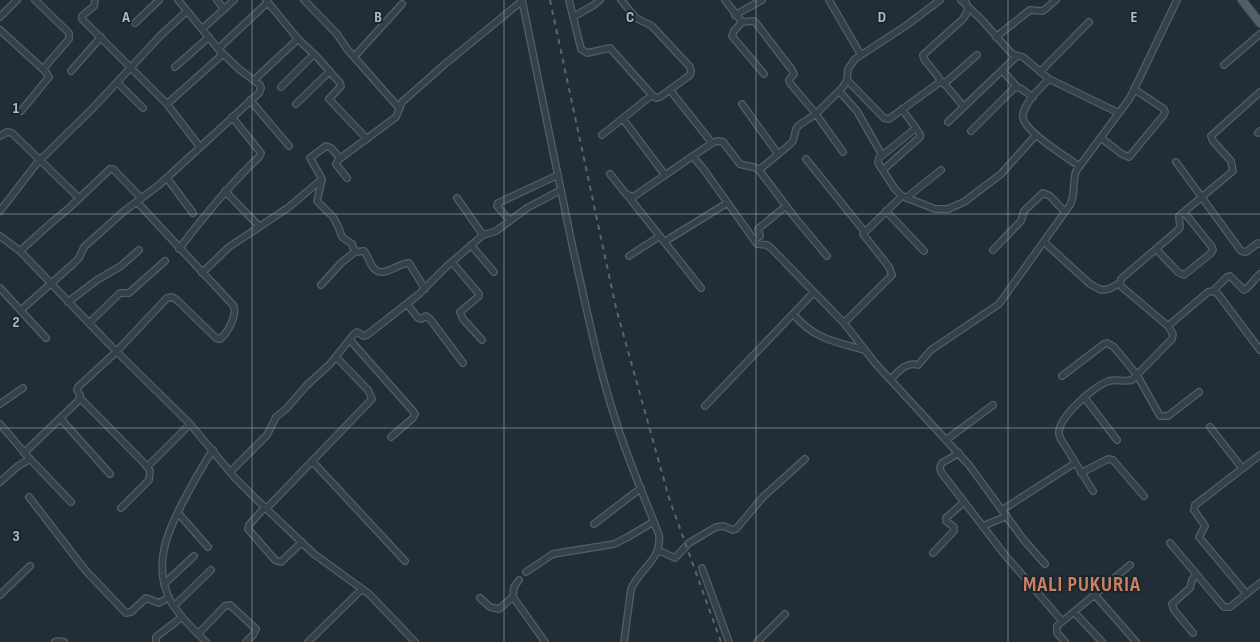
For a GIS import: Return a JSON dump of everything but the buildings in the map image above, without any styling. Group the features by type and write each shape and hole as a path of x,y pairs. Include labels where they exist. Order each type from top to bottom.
{"main road":[{"path":"1242,0 1260,23"}],"street":[{"path":"0,18 17,0"},
{"path":"35,0 69,33 69,39 43,69"},
{"path":"95,0 94,6 82,16 82,19 167,104 200,147"},
{"path":"135,23 159,0"},
{"path":"21,310 79,258 84,247 123,212 167,178 259,93 261,88 218,49 178,0"},
{"path":"217,0 224,9"},
{"path":"202,29 234,0"},
{"path":"304,0 337,34 354,57 399,108"},
{"path":"347,178 336,164 340,158 396,116 402,102 522,0 544,99 561,190 606,389 618,427 659,535 660,545 654,558 635,581 631,589 624,642"},
{"path":"569,0 584,52 587,53 606,47 610,48 652,95 660,98 690,75 690,67 652,26 636,18 621,0"},
{"path":"573,17 600,0"},
{"path":"725,0 742,22"},
{"path":"736,15 762,0"},
{"path":"829,0 861,55"},
{"path":"759,170 793,141 796,129 816,114 839,91 847,80 850,64 940,0"},
{"path":"961,0 1012,54 1023,57 1049,79 1119,113"},
{"path":"964,107 924,59 923,55 963,19 968,12 965,0"},
{"path":"996,37 1030,10 1046,10 1056,0"},
{"path":"891,379 908,365 912,363 918,364 931,350 999,304 1073,199 1074,177 1079,166 1119,113 1134,89 1177,0"},
{"path":"218,49 267,1 298,39 340,83 341,86 330,97 330,102 367,139"},
{"path":"354,57 402,4"},
{"path":"0,211 41,159 132,68 161,35 187,11"},
{"path":"764,74 732,36 742,22 754,21 756,23 792,70 794,74 790,83 816,114 843,152"},
{"path":"1040,72 1089,22"},
{"path":"0,30 43,69 49,77 21,111"},
{"path":"1224,65 1260,34"},
{"path":"70,71 101,37"},
{"path":"175,67 209,37"},
{"path":"254,80 298,39"},
{"path":"167,104 223,54"},
{"path":"281,87 314,54"},
{"path":"944,84 977,55"},
{"path":"948,122 1017,56"},
{"path":"296,104 330,71"},
{"path":"1003,71 1017,87 1033,97"},
{"path":"847,80 887,120 940,82 939,78"},
{"path":"1049,79 1033,97 1022,115 1023,120 1036,135 1079,166"},
{"path":"117,82 143,108"},
{"path":"971,131 1017,87"},
{"path":"1101,138 1126,157 1129,157 1163,116 1164,109 1134,89"},
{"path":"670,90 712,143"},
{"path":"839,91 857,110 882,155"},
{"path":"1044,242 1090,284 1102,290 1109,289 1120,283 1121,279 1178,230 1180,227 1178,219 1184,212 1233,171 1231,161 1211,136 1260,92"},
{"path":"602,135 652,95"},
{"path":"250,100 289,146"},
{"path":"742,104 778,154"},
{"path":"883,170 919,140 920,134 902,109"},
{"path":"179,249 225,191 261,153 232,117"},
{"path":"622,119 665,176"},
{"path":"916,128 878,160 895,189 904,197 942,210 955,207 1001,174 1036,135"},
{"path":"0,136 12,132 79,198"},
{"path":"626,194 630,197 636,195 712,143 723,142 740,164 752,166 759,170 827,256"},
{"path":"340,158 331,148 326,146 312,156 310,161 322,179 317,200 336,221 342,237 352,244 355,252"},
{"path":"693,157 754,240 761,245 767,245 771,248 844,323 864,350 959,453 979,477 1023,539 1045,564"},
{"path":"806,159 864,231 865,238 889,267 892,275 844,323"},
{"path":"1176,162 1241,251 1246,252 1255,245 1260,244"},
{"path":"20,251 106,171 113,169 179,249 235,309 234,316 224,337 220,339 216,338 172,297 167,298 117,351 78,387 77,390 80,398 150,472 149,480 121,508"},
{"path":"864,231 886,211 941,170"},
{"path":"610,174 701,288"},
{"path":"510,221 498,206 498,203 558,175"},
{"path":"167,178 193,213"},
{"path":"202,273 229,247 289,207 322,179"},
{"path":"230,472 267,435 276,417 336,357 357,332 362,336 367,334 407,304 426,289 452,262 483,235 496,231 527,208 561,190"},
{"path":"225,191 259,226"},
{"path":"993,250 1021,221 1024,211 1043,193 1050,196 1064,212"},
{"path":"457,198 483,235"},
{"path":"629,256 726,203"},
{"path":"754,240 760,236 758,229 786,206"},
{"path":"886,211 924,251"},
{"path":"1156,249 1178,272 1184,275 1210,254 1213,250 1212,247 1184,212"},
{"path":"0,236 20,251 68,302 190,424 230,472 266,508 321,560 362,589 379,604 415,642"},
{"path":"471,245 494,272"},
{"path":"68,302 97,280 122,266 139,250"},
{"path":"321,285 342,262 355,252 364,251 372,266 379,272 386,272 409,263 426,289"},
{"path":"89,323 120,293 129,294 165,261"},
{"path":"452,262 479,294 460,312 463,319 482,340"},
{"path":"1168,326 1208,292 1213,291 1227,277 1230,276 1244,290 1260,274"},
{"path":"1093,491 1058,433 1060,427 1084,397 1108,381 1126,382 1132,380 1172,339 1173,334 1168,326 1120,283"},
{"path":"0,288 46,338"},
{"path":"1213,291 1218,294 1260,350"},
{"path":"705,406 814,292"},
{"path":"407,304 418,318 428,317 463,363"},
{"path":"794,315 816,335 864,350"},
{"path":"350,340 415,414 413,418 391,437"},
{"path":"1062,376 1107,343 1114,347 1137,375 1158,414 1164,417 1168,416 1199,392"},
{"path":"302,542 281,562 275,560 248,529 249,525 372,399 368,390 336,357"},
{"path":"1,402 22,388"},
{"path":"1084,397 1117,440"},
{"path":"24,453 80,398"},
{"path":"946,440 993,406"},
{"path":"60,418 110,474"},
{"path":"0,424 24,453 71,502"},
{"path":"147,467 190,424"},
{"path":"1210,427 1242,468"},
{"path":"206,642 174,606 164,584 161,566 168,532 198,473 213,450"},
{"path":"959,453 942,463 940,467 941,472 1005,554 1062,621"},
{"path":"1246,593 1199,537 1205,526 1194,510 1196,505 1260,455"},
{"path":"0,482 18,466 30,459"},
{"path":"658,550 675,558 686,545 716,527 723,526 733,530 736,529 763,497 806,459"},
{"path":"1081,473 1108,459 1114,460 1144,496"},
{"path":"312,461 405,561"},
{"path":"1002,510 1075,462"},
{"path":"594,524 641,488"},
{"path":"29,498 86,571 126,613 131,612 144,599 159,603 169,597"},
{"path":"933,553 954,531 954,527 946,518 964,502"},
{"path":"178,513 208,547"},
{"path":"983,526 1006,516"},
{"path":"526,572 552,554 614,544 653,522"},
{"path":"1170,543 1224,607 1230,607 1260,583"},
{"path":"164,584 194,556"},
{"path":"1065,642 1056,633 1056,626 1095,596 1130,565"},
{"path":"0,595 30,566"},
{"path":"702,568 729,642"},
{"path":"174,606 211,570"},
{"path":"1194,633 1174,610 1172,604 1190,588 1196,574"},
{"path":"519,580 514,587 513,597 545,642"},
{"path":"308,642 362,589"},
{"path":"1095,596 1136,642"},
{"path":"480,598 490,607 498,609 513,597"},
{"path":"198,634 225,606 230,605 256,629 254,635 246,642"},
{"path":"1074,612 1102,642"},
{"path":"757,642 785,614"},
{"path":"156,642 156,637 182,617"},
{"path":"55,642 64,642"}],"railway":[{"path":"550,0 616,308 669,498 721,642"}],"district":[{"name":"MALI PUKURIA","path":"1082,584"}]}
